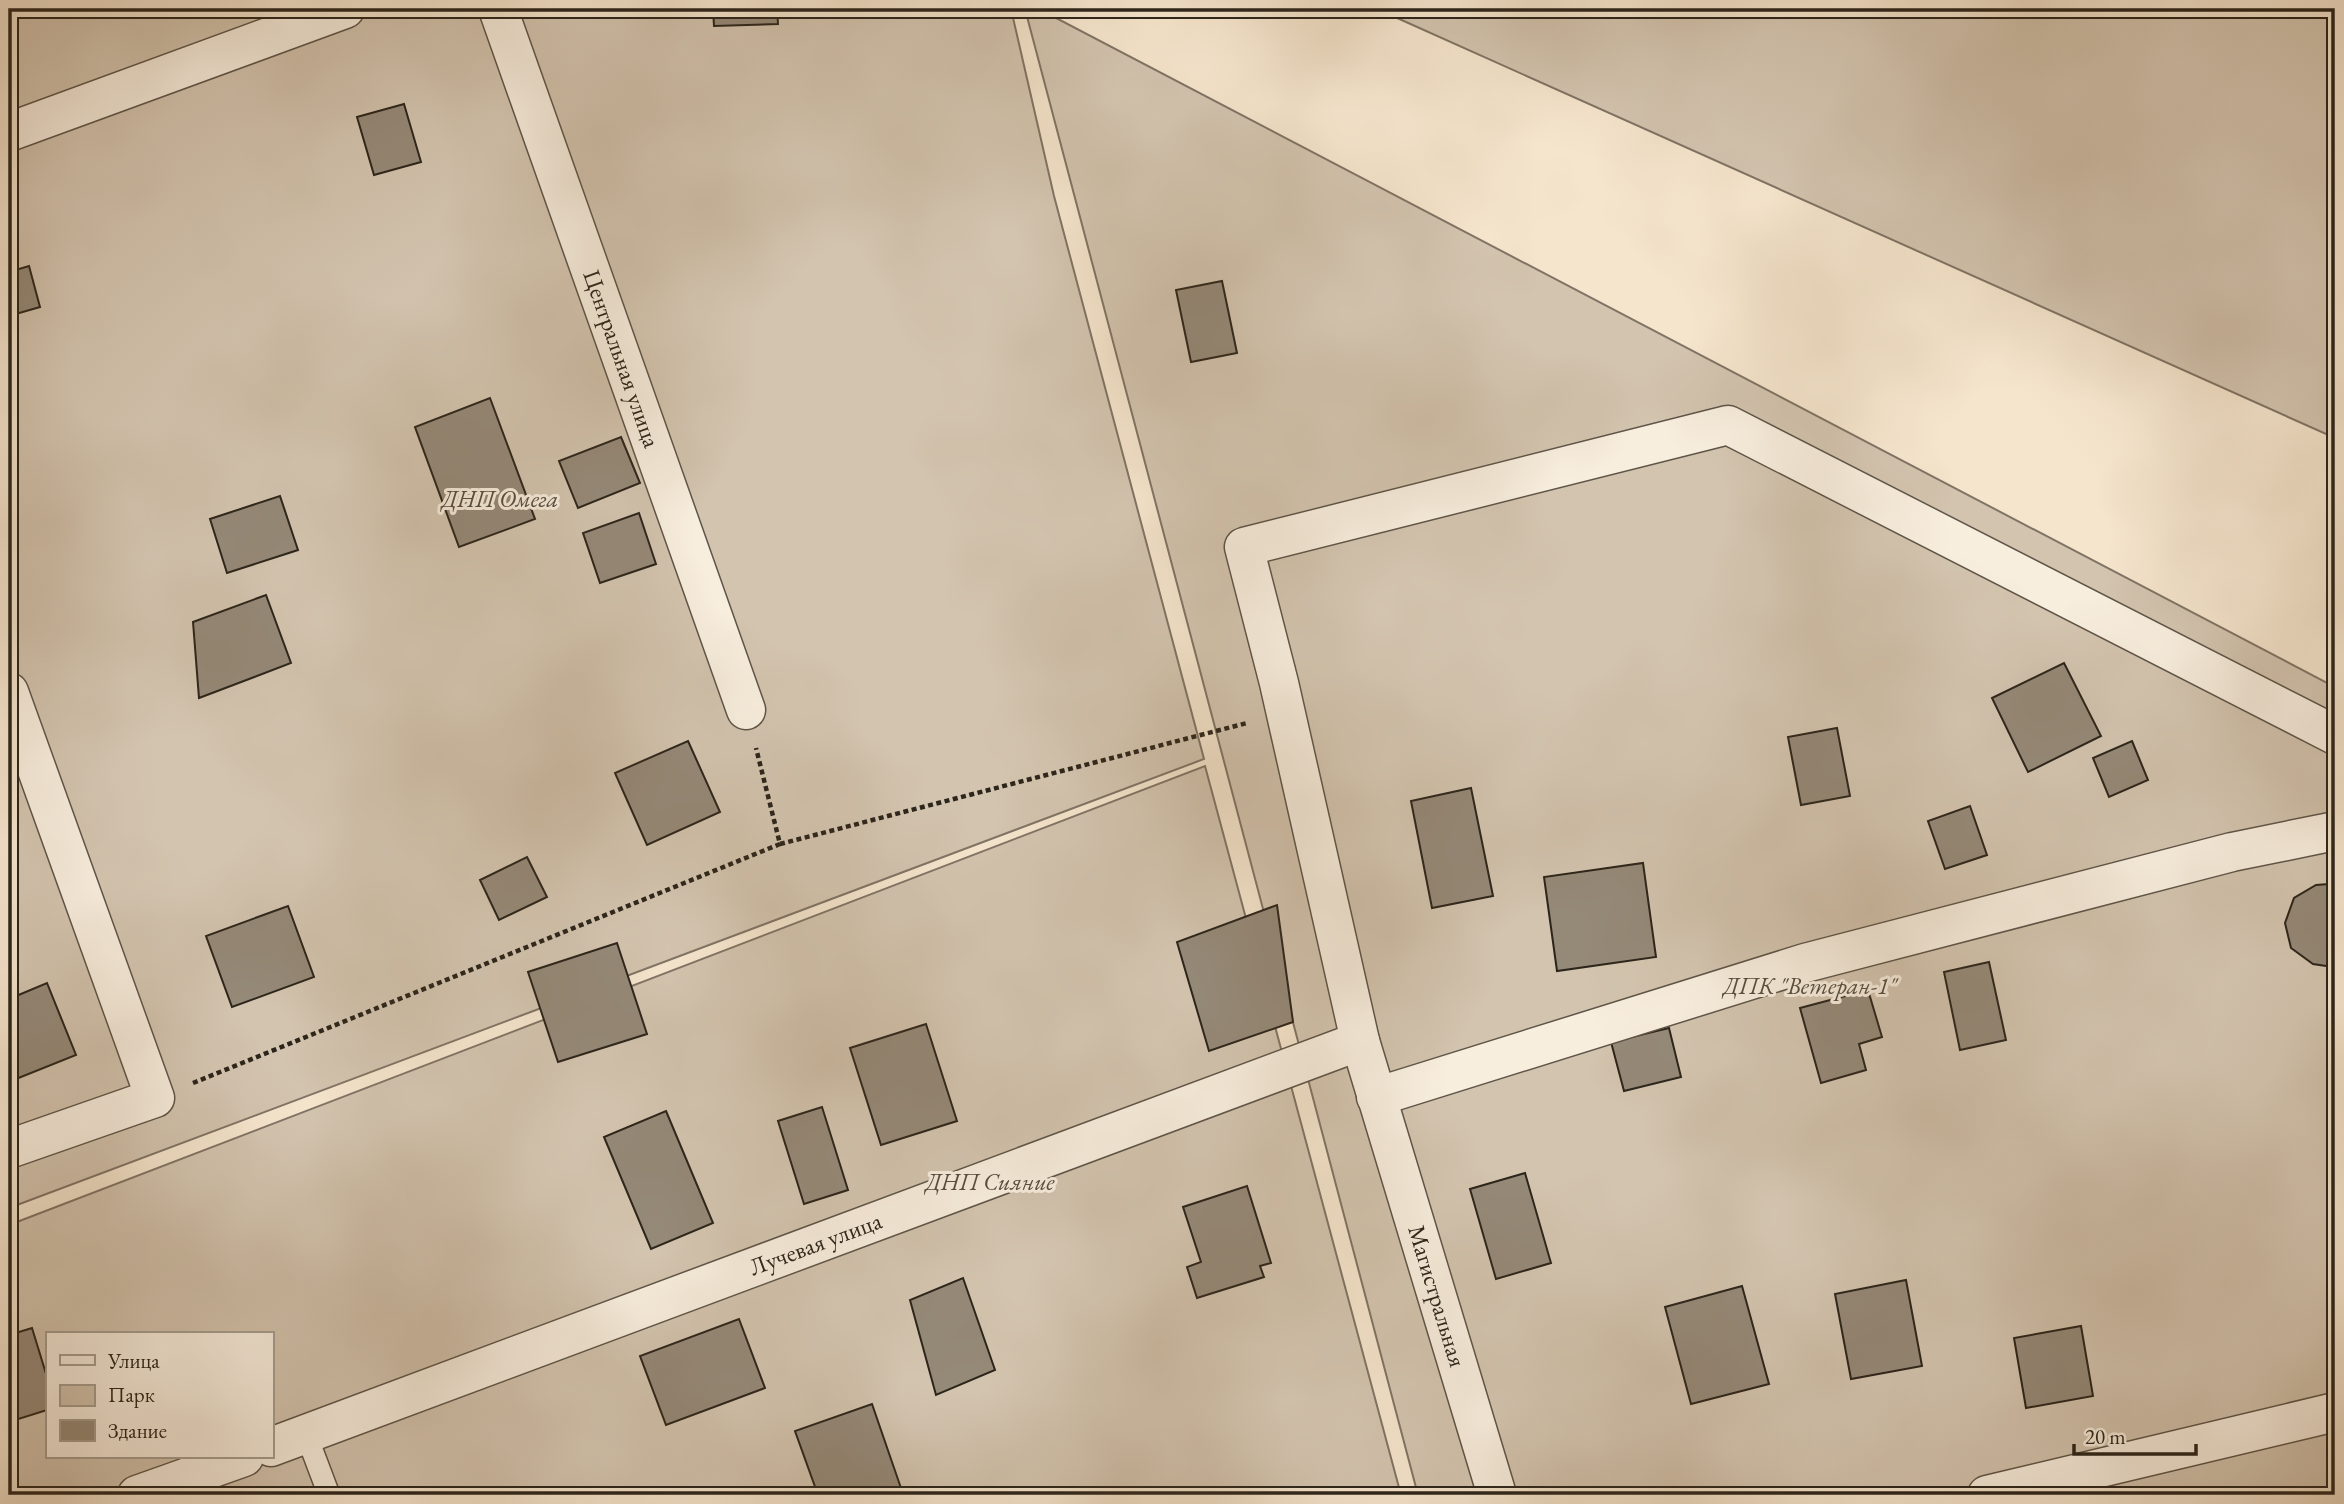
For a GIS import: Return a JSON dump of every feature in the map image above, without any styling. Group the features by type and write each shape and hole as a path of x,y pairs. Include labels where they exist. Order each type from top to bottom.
{"street":[{"path":"9,132 345,9"},
{"name":"Центральная улица","path":"498,9 746,710"},
{"name":"Магистральная","path":"1497,1495 1360,1041 1286,713 1244,547 1728,425 2335,735"},
{"path":"9,692 155,1098 9,1149"},
{"path":"1376,1097 1805,962 2232,852 2335,831"},
{"name":"Лучевая улица","path":"289,1441 1360,1041"},
{"path":"1987,1495 2335,1412"},
{"path":"137,1495 241,1458"}],"lane":[{"path":"289,1441 329,1495"}],"path":[{"path":"746,710 780,844"},
{"path":"155,1098 780,844 1286,713"}],"green space":[{"name":"ДНП Омега","path":"9,9 1011,9 1054,196 1204,759 9,1208"},
{"name":"ДПК \"Ветеран-1\"","path":"1025,9 1039,9 2335,687 2335,1495 1418,1495"},
{"path":"1377,9 2335,9 2335,438"},
{"name":"ДНП Сияние","path":"1205,766 1401,1495 9,1495 9,1225"}],"building":[{"path":"713,9 777,9 778,24 714,26"},
{"path":"404,104 421,162 374,175 357,117"},
{"path":"29,266 40,307 9,316 9,272"},
{"path":"1222,281 1237,353 1191,362 1176,290"},
{"path":"490,398 535,519 459,547 415,427"},
{"path":"621,437 640,483 578,508 559,461"},
{"path":"280,496 298,550 227,573 210,519"},
{"path":"639,513 656,564 600,583 583,533"},
{"path":"266,595 291,663 199,698 193,622"},
{"path":"2064,663 2101,736 2028,772 1992,698"},
{"path":"1837,728 1850,796 1801,805 1788,737"},
{"path":"688,741 720,812 647,845 615,773"},
{"path":"2132,741 2148,780 2109,797 2093,758"},
{"path":"1471,788 1493,896 1432,908 1411,801"},
{"path":"1970,806 1987,855 1945,869 1928,821"},
{"path":"527,857 547,897 499,920 480,880"},
{"path":"1643,863 1656,957 1557,971 1544,877"},
{"path":"2316,885 2335,885 2335,964 2326,966 2313,964 2291,948 2285,923 2294,898"},
{"path":"1277,905 1293,1022 1209,1051 1177,942"},
{"path":"288,906 314,977 232,1007 206,936"},
{"path":"617,943 647,1034 558,1062 528,972"},
{"path":"1989,962 2006,1040 1960,1050 1944,972"},
{"path":"47,983 76,1055 11,1081 9,999"},
{"path":"1868,990 1882,1037 1859,1044 1866,1070 1821,1083 1800,1008"},
{"path":"926,1024 957,1121 881,1145 850,1048"},
{"path":"1669,1028 1681,1077 1624,1091 1611,1042"},
{"path":"822,1107 848,1190 804,1204 778,1121"},
{"path":"666,1111 713,1223 651,1249 604,1137"},
{"path":"1525,1173 1551,1263 1496,1279 1470,1189"},
{"path":"1247,1186 1271,1263 1260,1266 1264,1277 1197,1298 1187,1267 1201,1262 1183,1207"},
{"path":"963,1278 995,1370 936,1395 910,1300"},
{"path":"1906,1280 1922,1366 1851,1379 1835,1294"},
{"path":"1742,1286 1769,1384 1691,1404 1665,1307"},
{"path":"739,1319 765,1388 666,1425 640,1356"},
{"path":"2081,1326 2093,1396 2026,1408 2014,1338"},
{"path":"32,1328 46,1374 46,1410 9,1422 9,1335"},
{"path":"872,1404 902,1491 889,1495 818,1495 795,1431"}]}
